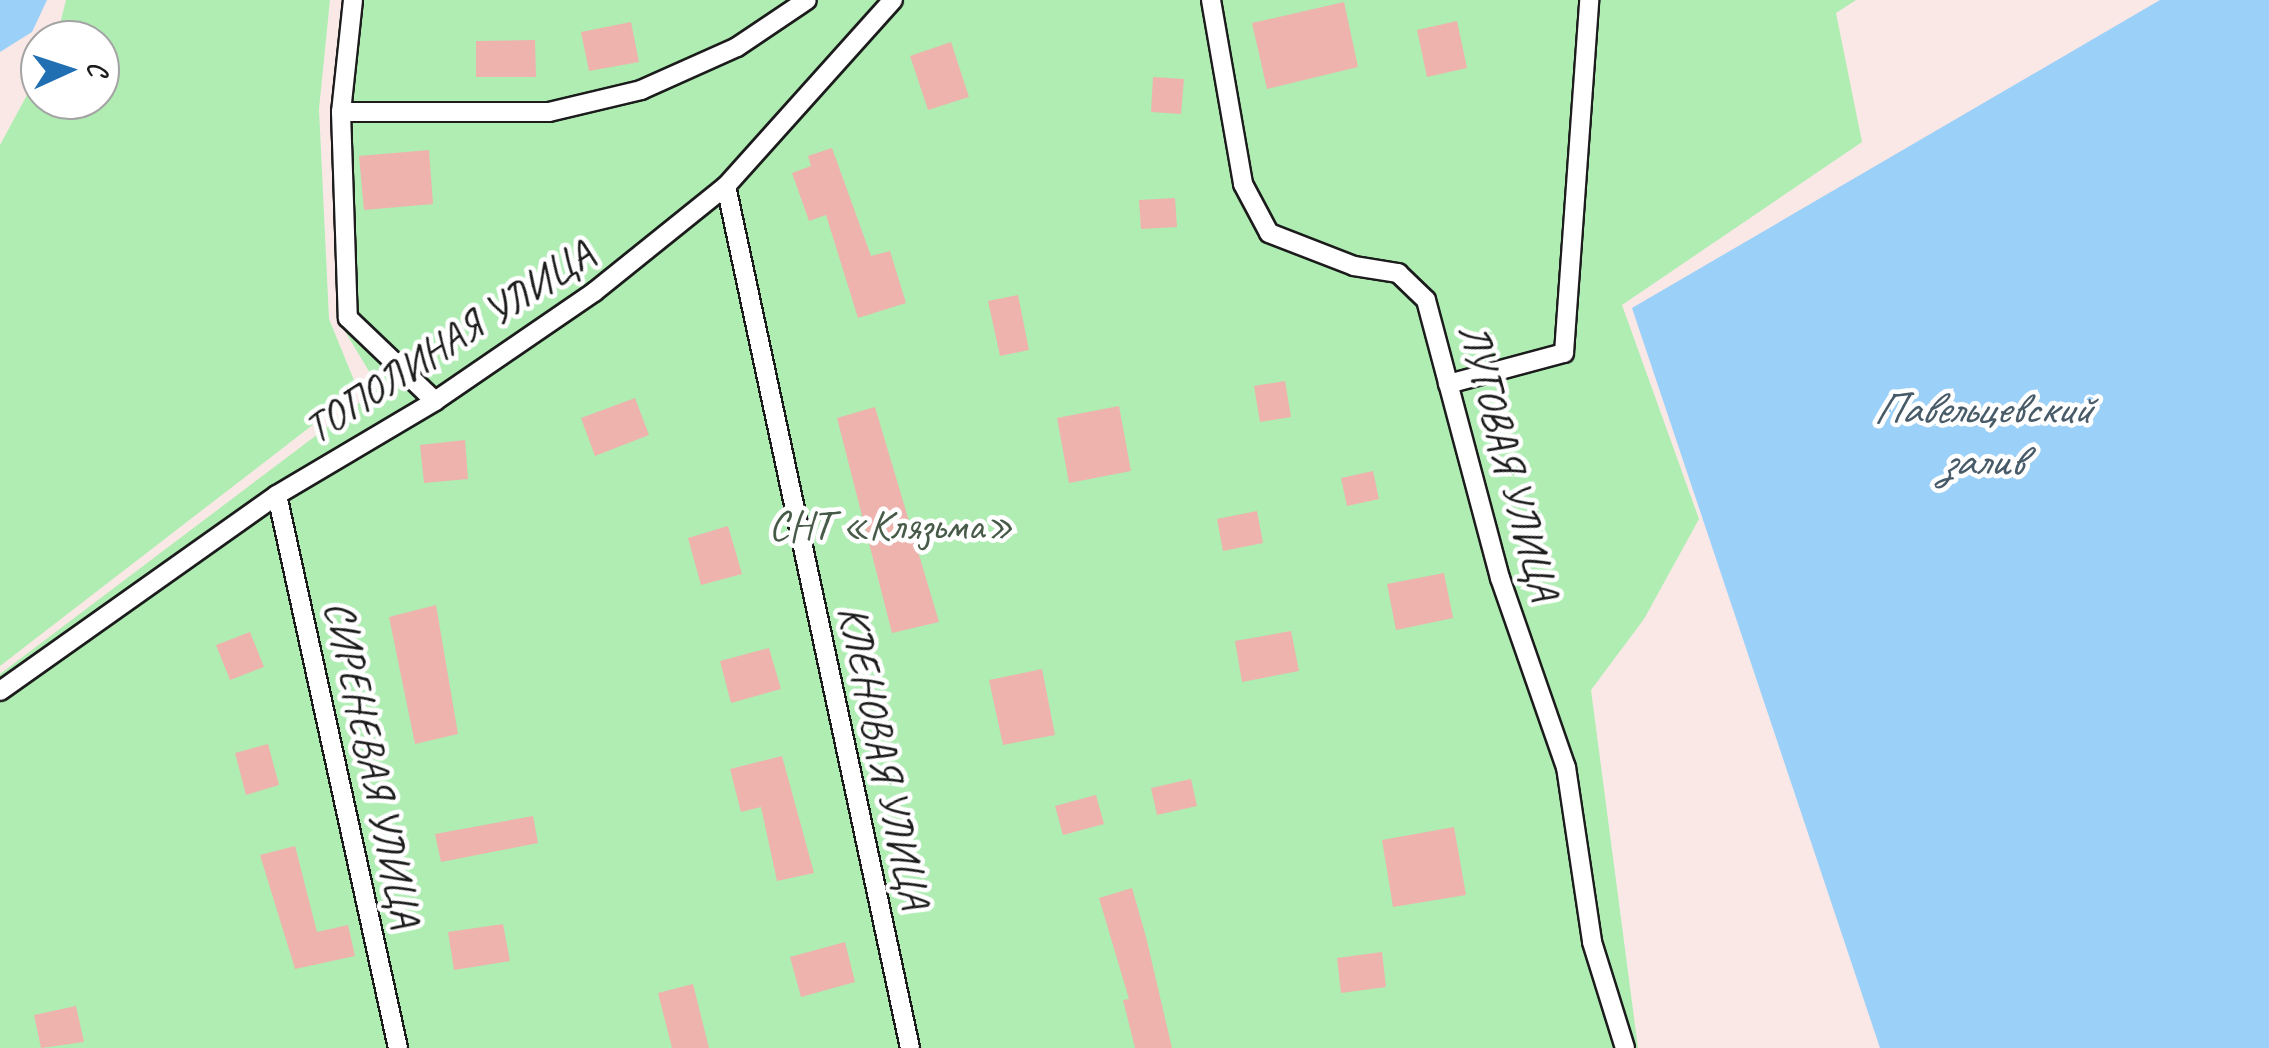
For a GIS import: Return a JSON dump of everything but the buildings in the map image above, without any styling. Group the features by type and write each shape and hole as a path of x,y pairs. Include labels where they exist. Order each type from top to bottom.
{"lane":[{"path":"353,0 341,112 348,318 436,401"},
{"path":"341,112 549,112 641,90 737,47 807,0"},
{"name":"ТОПОЛИНАЯ УЛИЦА","path":"0,691 277,494 436,401 594,292 726,186 892,0"},
{"name":"ЛУГОВАЯ УЛИЦА","path":"1211,0 1243,184 1269,233 1414,280 1448,384 1500,578 1566,767 1592,942 1624,1048"},
{"path":"1448,384 1564,354 1589,0"},
{"name":"КЛЕНОВАЯ УЛИЦА","path":"726,186 910,1048"},
{"name":"СИРЕНЕВАЯ УЛИЦА","path":"277,494 398,1048"}],"green space":[{"path":"66,0 330,0 319,109 329,319 358,390 0,666 0,145 20,108 20,120 120,120 120,20 61,20"},
{"name":"СНТ «Клязьма»","path":"342,0 1856,0 1836,13 1862,142 1622,305 1699,519 1644,619 1591,690 1638,1048 0,1048 0,674 379,388 340,323 331,115"}],"water":[{"path":"0,0 47,0 38,20 20,20 20,40 0,52"},
{"name":"Павельцевский залив","path":"2160,0 2269,0 2269,1048 1880,1048 1632,308"}]}
